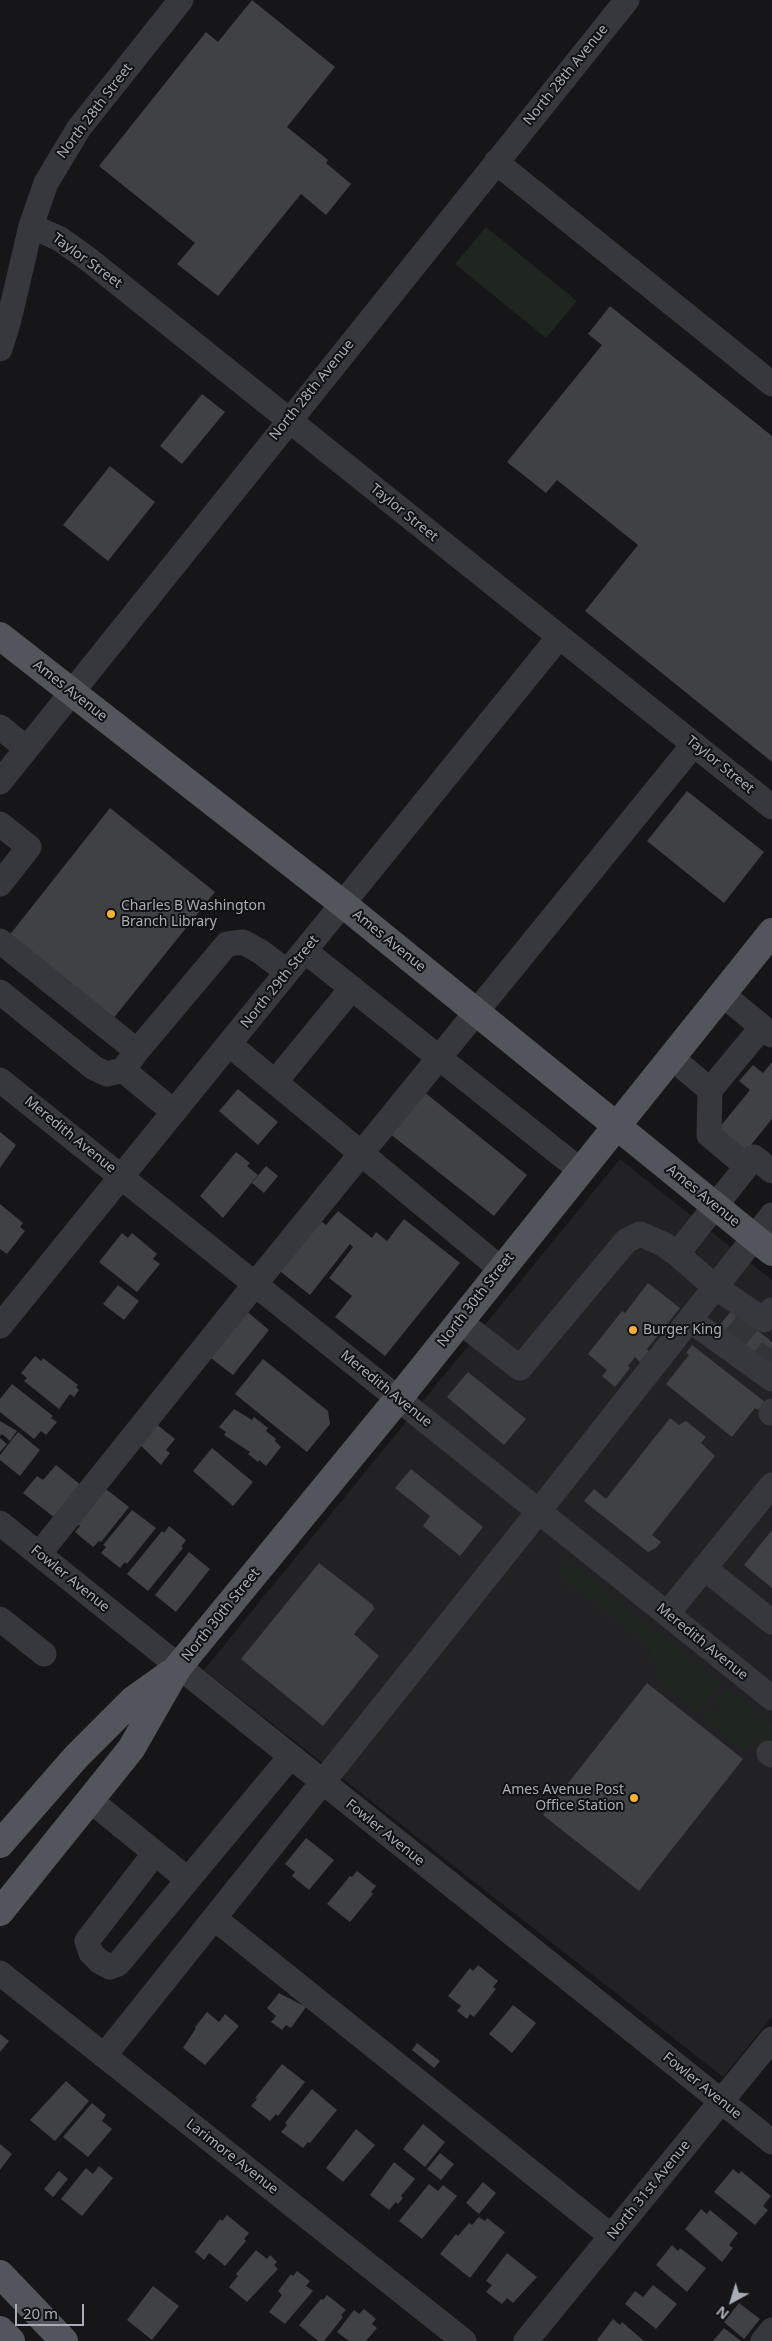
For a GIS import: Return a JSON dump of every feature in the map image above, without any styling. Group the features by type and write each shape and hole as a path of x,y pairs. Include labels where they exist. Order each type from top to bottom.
{"main road":[{"name":"Ames Avenue","path":"0,636 343,904 763,1245"},
{"name":"North 30th Street","path":"0,1912 131,1749 178,1667 398,1399 722,994 770,939"},
{"name":"North 30th Street","path":"0,1844 76,1757 133,1700 178,1667"},
{"path":"0,2274 64,2341"},
{"path":"0,2330 10,2341"}],"street":[{"name":"North 28th Street","path":"0,349 9,320 31,226 46,183 87,117 181,0"},
{"name":"North 28th Avenue","path":"0,782 288,420 627,0"},
{"path":"496,162 772,384"},
{"name":"Taylor Street","path":"31,226 60,239 88,259 772,807"},
{"name":"North 29th Street","path":"0,1326 559,637"},
{"path":"0,728 26,748"},
{"path":"39,1554 256,1283 694,744"},
{"path":"0,824 28,847 0,884"},
{"path":"0,941 130,1060 174,1112"},
{"path":"0,992 94,1068 107,1074 130,1060 227,944 243,942 261,952 287,972"},
{"path":"305,950 580,1170"},
{"path":"275,1082 352,988"},
{"path":"722,994 767,1031 710,1090 709,1135 746,1166"},
{"path":"229,1044 501,1269"},
{"path":"671,1057 710,1090"},
{"name":"Meredith Avenue","path":"0,1080 256,1283 772,1698"},
{"path":"676,1254 754,1157 772,1172"},
{"path":"104,2056 539,1511 715,1287 763,1245 772,1216"},
{"path":"460,1321 520,1368 626,1240 640,1234 662,1244 676,1254 715,1287 753,1325 763,1371"},
{"path":"690,1320 753,1325"},
{"path":"667,1614 772,1485"},
{"name":"Fowler Avenue","path":"0,1523 772,2142"},
{"path":"704,1568 772,1622"},
{"path":"0,1618 44,1654"},
{"path":"155,1853 86,1941 91,1953 99,1961 110,1967 118,1964 290,1757"},
{"path":"90,1800 187,1879"},
{"path":"214,1918 611,2236"},
{"name":"Larimore Avenue","path":"0,1973 464,2341"},
{"name":"North 31st Avenue","path":"526,2341 772,2038"},
{"path":"763,2341 772,2330"}],"shaded area":[{"path":"486,227 577,301 546,338 455,264"},
{"path":"620,1159 772,1280 772,2017 723,2077 204,1670"},
{"path":"562,1556 722,1684 698,1714 655,1679 656,1663 646,1643 565,1580 560,1571"},
{"path":"726,1688 772,1725 772,1739 765,1748 755,1741 746,1752 702,1717 710,1708 722,1717 727,1711 715,1702"}],"building":[{"path":"252,0 335,67 287,127 328,160 326,163 351,184 326,215 301,194 218,296 177,264 195,243 99,166 206,32 218,42"},
{"path":"610,306 772,436 772,762 585,611 638,545 557,480 546,493 507,462 602,345 588,334"},
{"path":"202,394 225,412 182,464 160,446"},
{"path":"110,466 155,502 108,561 63,525"},
{"path":"687,791 764,852 724,903 647,841"},
{"name":"Charles B Washington Branch Library","path":"110,808 215,892 112,1020 8,937"},
{"path":"772,1062 772,1119 746,1151 719,1128 750,1090 739,1081 753,1065 763,1073"},
{"path":"238,1089 278,1122 258,1145 219,1111"},
{"path":"423,1091 527,1175 494,1216 389,1133"},
{"path":"0,1132 16,1145 0,1168"},
{"path":"236,1152 250,1163 247,1166 258,1175 223,1218 200,1196"},
{"path":"266,1166 278,1176 264,1193 252,1183"},
{"path":"0,1204 23,1223 20,1227 25,1231 7,1254 0,1249"},
{"path":"338,1211 372,1238 376,1232 387,1241 404,1219 460,1263 385,1356 335,1317 352,1296 329,1278 353,1247 350,1244 310,1295 276,1268 317,1218 326,1225"},
{"path":"122,1233 128,1238 132,1233 157,1254 153,1259 160,1264 137,1292 99,1262"},
{"path":"648,1283 680,1308 647,1349 649,1351 640,1362 635,1357 628,1366 630,1368 615,1387 602,1376 607,1370 588,1354 622,1311 625,1313"},
{"path":"118,1285 139,1301 124,1320 103,1304"},
{"path":"244,1309 269,1330 233,1375 207,1355"},
{"path":"732,1310 772,1342 772,1371 718,1327"},
{"path":"692,1345 765,1402 758,1410 755,1408 732,1437 666,1384 689,1355 686,1353"},
{"path":"35,1356 41,1361 43,1358 78,1385 76,1387 79,1390 74,1397 70,1394 59,1409 24,1381 27,1378 21,1373"},
{"path":"263,1359 328,1411 330,1424 307,1452 235,1394"},
{"path":"468,1372 526,1419 504,1445 447,1397"},
{"path":"12,1384 53,1416 51,1418 57,1422 46,1435 41,1431 34,1439 0,1412 0,1399"},
{"path":"234,1409 252,1420 254,1417 268,1428 266,1431 276,1439 275,1441 281,1447 266,1466 248,1454 250,1452 224,1435 226,1432 219,1427"},
{"path":"670,1418 679,1425 686,1421 706,1437 701,1443 715,1456 652,1535 661,1542 656,1548 648,1552 584,1501 594,1489 606,1499"},
{"path":"0,1421 17,1431 10,1441 2,1434 0,1436"},
{"path":"155,1423 175,1439 166,1450 170,1453 161,1465 139,1444"},
{"path":"18,1432 40,1450 20,1476 0,1460 0,1455"},
{"path":"0,1438 7,1444 0,1452"},
{"path":"212,1448 253,1482 233,1506 193,1471"},
{"path":"56,1465 81,1485 55,1518 23,1493 37,1476 43,1480"},
{"path":"411,1469 483,1527 460,1556 423,1526 430,1516 395,1488"},
{"path":"106,1489 129,1507 101,1542 99,1541 93,1547 75,1532 80,1526 78,1524"},
{"path":"132,1510 156,1528 127,1564 125,1562 120,1568 101,1553 106,1547 103,1545"},
{"path":"169,1526 186,1540 181,1547 183,1548 148,1591 127,1574 162,1531 164,1533"},
{"path":"772,1530 772,1588 744,1565"},
{"path":"189,1552 210,1569 176,1612 155,1595"},
{"path":"319,1563 373,1605 374,1609 354,1634 379,1656 323,1726 241,1659"},
{"name":"Ames Avenue Post Office Station","path":"647,1683 743,1759 639,1891 543,1815"},
{"path":"306,1838 334,1860 309,1890 292,1876 295,1872 285,1864"},
{"path":"357,1871 376,1886 371,1892 373,1894 350,1922 327,1904 350,1876 352,1877"},
{"path":"478,1965 498,1981 493,1987 496,1989 474,2017 470,2014 467,2019 457,2011 461,2006 448,1996 470,1968 473,1971"},
{"path":"279,1993 306,2007 291,2028 286,2025 282,2030 271,2022 276,2016 267,2008"},
{"path":"513,2005 536,2023 512,2053 489,2034"},
{"path":"207,2012 219,2022 225,2014 239,2026 205,2065 183,2048 195,2027"},
{"path":"0,2034 9,2041 0,2052"},
{"path":"417,2043 440,2061 434,2068 412,2050"},
{"path":"282,2064 305,2082 278,2116 276,2114 270,2121 251,2106 257,2099 255,2098"},
{"path":"66,2081 89,2101 55,2141 30,2120"},
{"path":"312,2089 337,2110 310,2143 308,2142 303,2148 281,2132 287,2125 285,2123"},
{"path":"92,2103 106,2115 102,2121 112,2129 88,2157 63,2137"},
{"path":"423,2124 445,2142 425,2167 403,2149"},
{"path":"356,2129 375,2145 343,2182 326,2168"},
{"path":"0,2144 12,2154 0,2170"},
{"path":"440,2153 454,2164 441,2180 427,2169"},
{"path":"394,2162 415,2179 401,2196 403,2198 398,2204 396,2202 389,2210 370,2195"},
{"path":"99,2166 113,2178 82,2216 61,2199 86,2168 93,2174"},
{"path":"733,2169 739,2174 741,2171 771,2196 763,2206 768,2210 755,2225 714,2192"},
{"path":"59,2171 68,2179 53,2197 44,2189"},
{"path":"483,2182 496,2193 479,2214 466,2203"},
{"path":"429,2184 438,2191 443,2185 457,2196 422,2239 399,2221"},
{"path":"701,2209 707,2214 710,2210 738,2233 729,2245 733,2248 722,2262 685,2229"},
{"path":"227,2215 249,2233 244,2239 246,2241 225,2266 209,2253 204,2260 195,2252 220,2219 222,2221"},
{"path":"479,2217 485,2221 487,2218 505,2232 470,2278 440,2254 456,2234 458,2236 469,2223 472,2225"},
{"path":"672,2245 678,2251 680,2248 706,2268 687,2292 656,2265"},
{"path":"256,2250 267,2259 270,2255 277,2262 274,2265 278,2269 247,2302 229,2287 238,2276 236,2274"},
{"path":"507,2253 537,2277 513,2303 507,2298 502,2304 486,2292 492,2285 486,2281"},
{"path":"297,2271 310,2281 306,2286 313,2291 285,2324 269,2312 282,2295 278,2291 291,2274 293,2276"},
{"path":"653,2285 677,2304 656,2329 625,2304 635,2291 643,2297"},
{"path":"153,2286 179,2306 152,2340 127,2320"},
{"path":"327,2295 346,2310 341,2315 343,2317 324,2341 318,2341 299,2325 321,2299 323,2300"},
{"path":"739,2303 760,2319 744,2339 724,2322"},
{"path":"364,2309 376,2319 372,2324 377,2328 366,2341 349,2341 337,2332 354,2310 359,2314"},
{"path":"613,2319 620,2325 622,2322 644,2341 597,2340"},
{"path":"724,2328 741,2341 713,2341"}],"tunnel":[{"path":"734,1340 748,1322"},
{"path":"762,1363 772,1349"}],"place":[{"name":"Charles B Washington Branch Library","path":"111,914"},
{"name":"Burger King","path":"633,1330"},
{"name":"Ames Avenue Post Office Station","path":"634,1798"}]}
